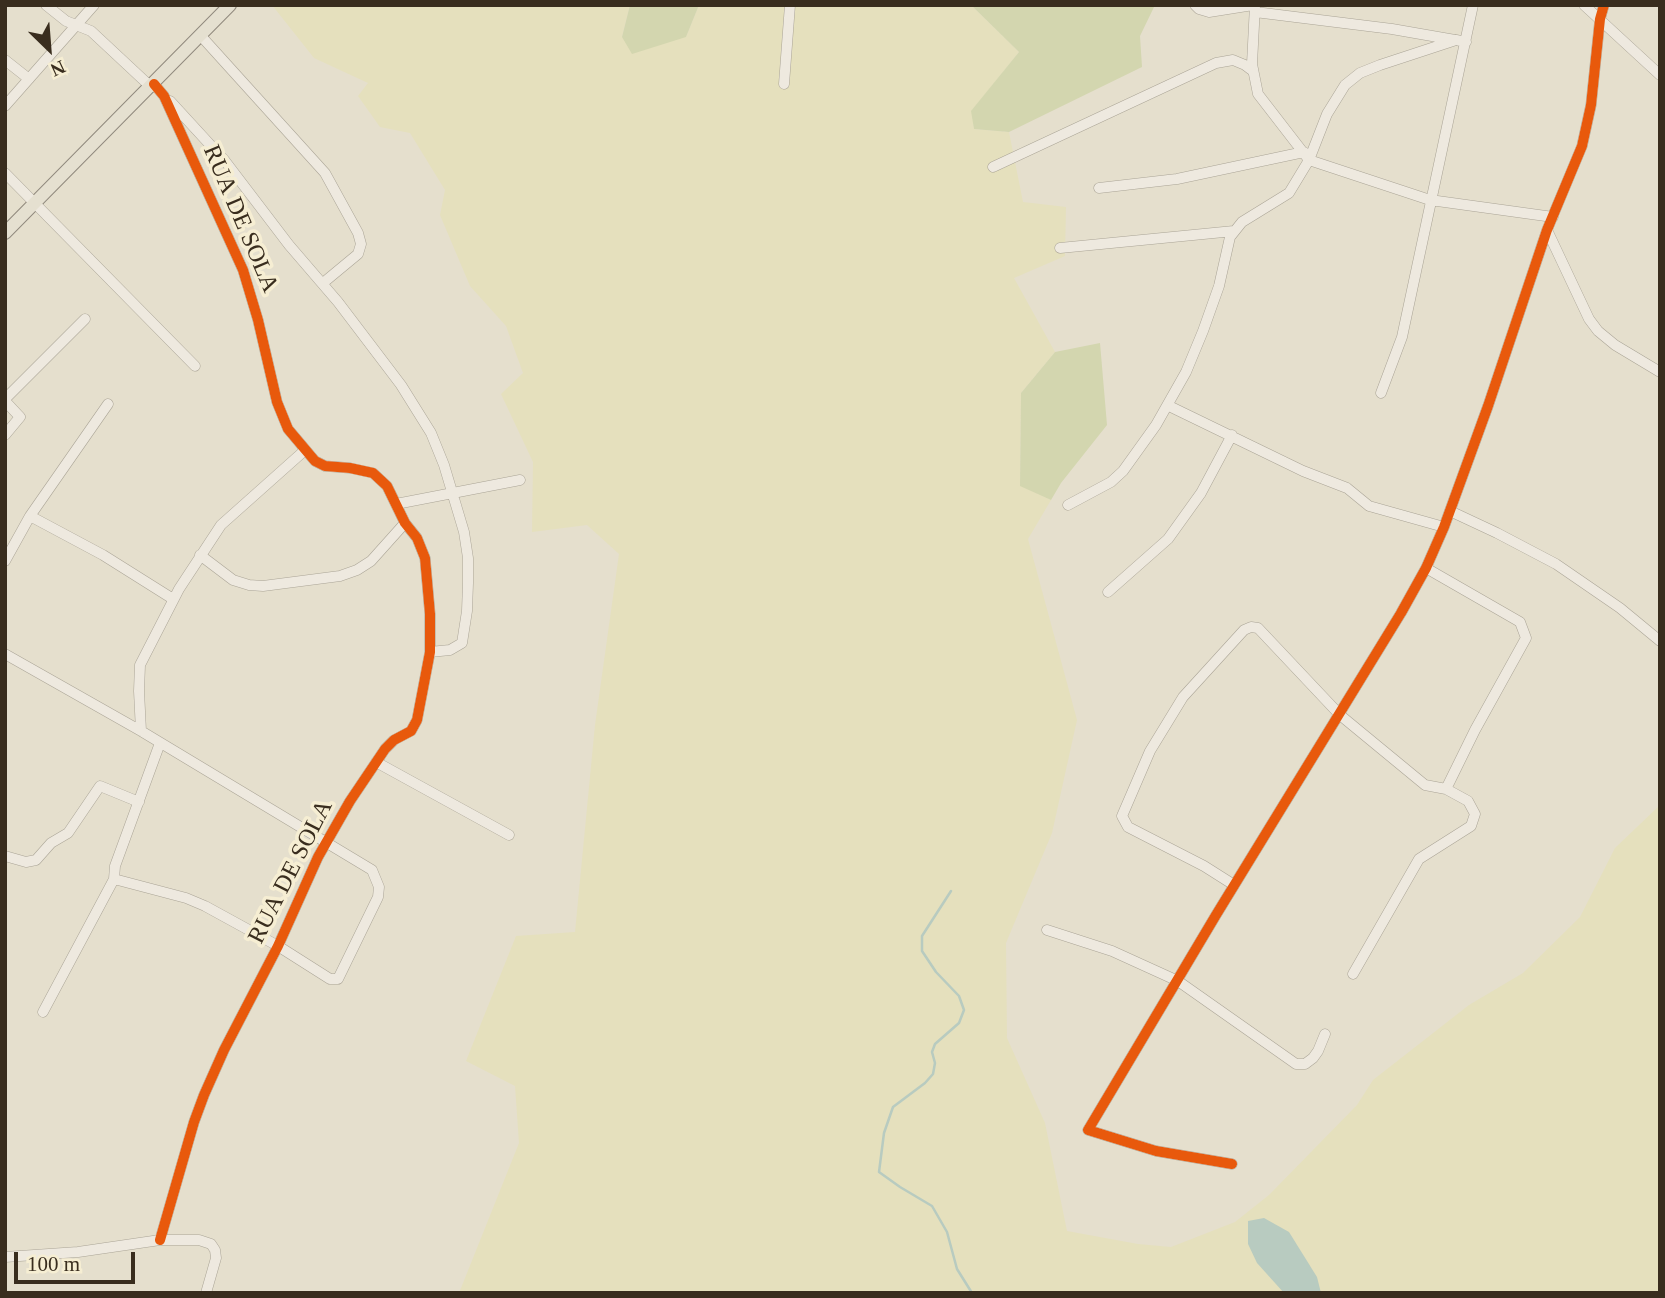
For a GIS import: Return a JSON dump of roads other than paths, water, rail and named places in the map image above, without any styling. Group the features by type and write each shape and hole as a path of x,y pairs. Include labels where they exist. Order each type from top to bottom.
{"main road":[{"path":"5,233 230,5"}],"street":[{"name":"RUA DE SOLA","path":"46,5 66,21 91,31 164,96 243,270 277,402 288,429 315,461 325,466 373,473 387,486 405,523 417,538 425,558 430,652 417,720 411,731 391,742 376,762 326,842 204,1095 160,1240"},
{"path":"5,106 94,5"},
{"path":"785,84 790,5"},
{"path":"1195,5 1209,12 1254,8 1461,41"},
{"path":"1381,393 1402,337 1461,41 1473,5"},
{"path":"1584,5 1660,75"},
{"path":"1232,1164 1156,1151 1088,1130 1426,568 1444,527 1508,350 1547,230 1582,146 1591,105 1600,19 1604,5"},
{"path":"1254,8 1252,71 1261,99 1306,156"},
{"path":"201,36 322,170 358,233 361,244 358,254 323,283"},
{"path":"1068,506 1111,482 1123,471 1169,405 1208,320 1219,286 1227,243 1234,231 1249,217 1287,195 1327,114 1351,78 1380,65 1461,41"},
{"path":"5,60 29,79"},
{"path":"993,167 1216,63 1233,60 1252,71"},
{"path":"164,96 225,161 289,245 323,283 382,360 431,433 453,494 468,558 466,626 462,643 450,650 430,652"},
{"path":"1099,188 1177,179 1306,156 1430,200 1553,217"},
{"path":"5,173 195,366"},
{"path":"1547,230 1583,310 1598,331 1615,345 1660,372"},
{"path":"1060,248 1234,231"},
{"path":"5,435 20,417 5,400 85,319"},
{"path":"5,561 30,516 108,404"},
{"path":"1169,405 1285,463 1354,492 1369,506 1444,527"},
{"path":"1108,592 1168,539 1201,493 1233,435"},
{"path":"141,731 140,665 173,598 221,525 304,451"},
{"path":"396,504 520,480"},
{"path":"1450,511 1556,564 1620,608 1660,642"},
{"path":"30,516 103,555 173,598"},
{"path":"201,555 233,580 248,585 263,586 340,576 371,561 405,523"},
{"path":"1426,568 1520,622 1526,638 1446,789"},
{"path":"1234,885 1204,866 1128,827 1122,820 1122,813 1165,724 1203,673 1244,630 1251,627 1258,628 1340,715 1425,785 1446,789 1468,802 1475,814 1471,826 1419,859 1353,974"},
{"path":"5,654 141,731 372,870 379,887 378,897 338,979 330,979 278,946 186,898 114,879"},
{"path":"43,1012 114,879 115,866 160,743"},
{"path":"376,762 509,835"},
{"path":"5,856 26,862 36,860 51,843 68,833 100,786 139,802"},
{"path":"1047,930 1112,951 1178,981 1296,1064 1305,1064 1313,1058 1325,1034"},
{"path":"5,1257 78,1252 160,1240 199,1240 211,1244 215,1250 216,1258 206,1293"}],"waterway":[{"path":"951,891 922,936 922,951 936,972 959,996 964,1010 959,1023 935,1044 932,1052 935,1063 933,1074 893,1107 884,1133 879,1172 932,1206 947,1232 957,1269 972,1293"}]}
